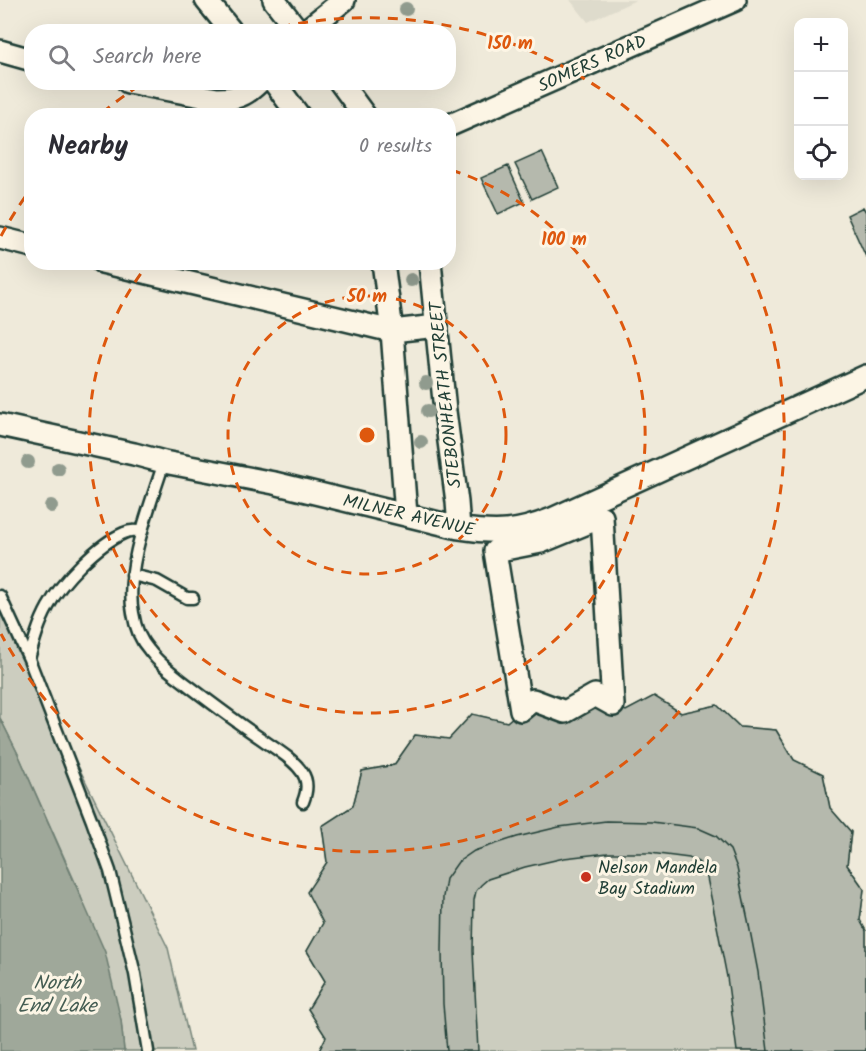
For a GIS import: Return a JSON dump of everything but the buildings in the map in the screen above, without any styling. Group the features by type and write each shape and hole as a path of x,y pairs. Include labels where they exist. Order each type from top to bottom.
{"street":[{"path":"206,0 226,24"},
{"path":"274,0 294,24"},
{"path":"314,24 344,0"},
{"name":"SOMERS ROAD","path":"456,122 726,2"},
{"path":"0,51 24,58"},
{"path":"167,90 217,99 242,96 249,90"},
{"path":"280,90 294,108"},
{"path":"346,90 359,108"},
{"path":"0,238 24,244"},
{"path":"136,270 392,331 437,326"},
{"path":"384,270 392,331 406,515"},
{"name":"STEBONHEATH STREET","path":"431,270 459,528"},
{"name":"MILNER AVENUE","path":"0,425 164,462 274,483 459,528 502,532 540,524 866,376"},
{"path":"602,518 613,705 595,694 565,712 533,700 521,710 495,551 541,542 602,518"}],"lane":[{"path":"164,462 142,532 132,575 132,611 138,632 147,648 161,664 212,704 288,758 302,772 307,790 303,802"},
{"path":"29,659 48,605 78,568 114,538 125,532 136,530 142,532"},
{"path":"132,575 157,581 187,598 194,598"},
{"path":"0,596 29,659 110,871 135,974 148,1051"}],"shaded area":[{"path":"570,0 636,0 588,22"},
{"path":"0,608 168,948 192,1051 124,1051 121,1020 79,891 0,718"},
{"name":"Nelson Mandela Bay Stadium","path":"654,696 681,713 717,705 740,727 776,730 794,760 823,774 830,808 851,832 847,865 864,889 860,920 866,931 866,1051 319,1051 326,1037 308,1009 325,981 307,951 323,923 327,862 322,826 353,806 362,771 394,765 415,735 449,739 472,714 507,722 521,710 626,711"}],"water":[{"name":"North End Lake","path":"0,718 105,952 121,1020 124,1051 0,1051"}],"place":[{"name":"Nelson Mandela Bay Stadium","path":"586,877"}]}
